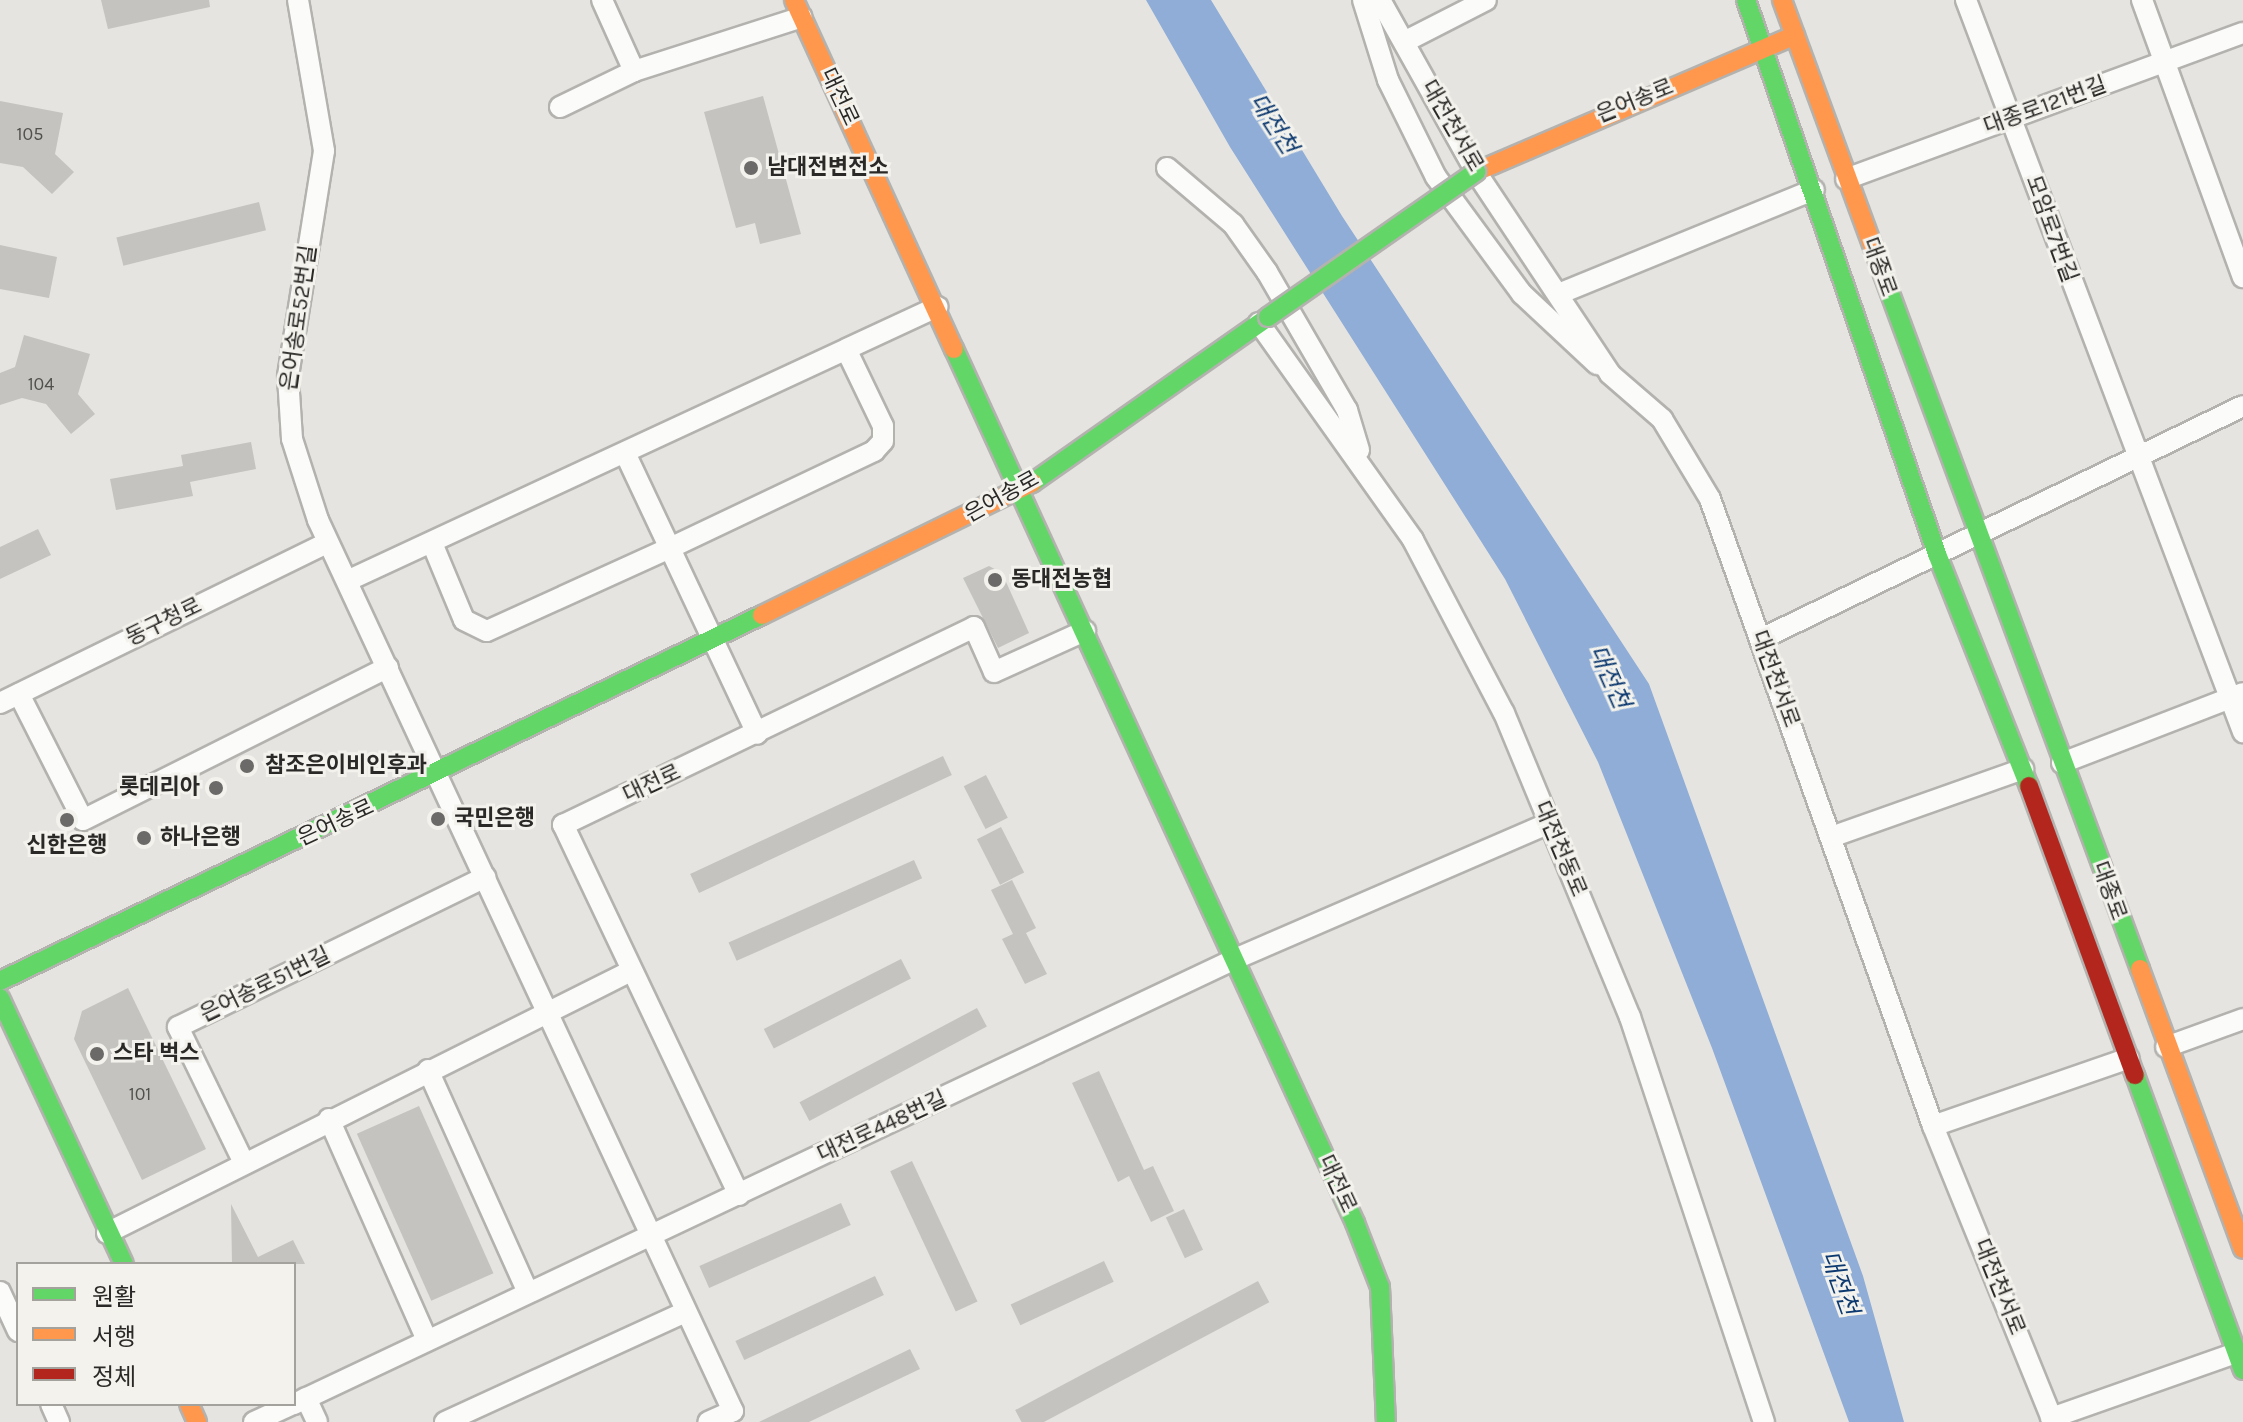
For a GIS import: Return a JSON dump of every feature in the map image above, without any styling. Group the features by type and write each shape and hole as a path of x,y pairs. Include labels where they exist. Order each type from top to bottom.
{"main road":[{"name":"대종로","path":"1746,0 1937,554 2023,769 2240,1362"},
{"name":"대종로","path":"1782,0 2243,1249"},
{"name":"대전로","path":"798,8 1235,959 1380,1287 1386,1422"},
{"name":"은어송로","path":"0,981 439,774 1020,491 1476,172 1795,35"},
{"path":"0,998 123,1262"}],"street":[{"name":"은어송로52번길","path":"298,0 324,151 296,310 288,419 328,542 439,774"},
{"path":"602,0 634,71"},
{"path":"1363,0 1388,80 1436,177 1522,294 1610,374"},
{"name":"대전천서로","path":"1380,0 1476,172 1561,293 1610,374 1662,419 1710,499 1933,1126 2052,1420"},
{"path":"1404,42 1486,0"},
{"name":"모암로7번길","path":"1966,0 2137,459 2236,696 2243,732"},
{"path":"2142,0 2243,277"},
{"name":"대전로","path":"560,107 634,71 798,8"},
{"name":"대종로121번길","path":"1846,179 2243,33"},
{"path":"1167,168 1233,224 1267,272 1347,410 1362,462"},
{"path":"1561,293 1814,190"},
{"path":"347,581 626,455 937,307"},
{"name":"대전천동로","path":"1264,320 1362,462 1464,630 1630,1017 1764,1422"},
{"path":"432,543 464,620 487,631 670,548 874,451 883,441 883,426 846,349"},
{"path":"1761,639 2243,406"},
{"path":"626,455 757,734"},
{"name":"동구청로","path":"9,698 328,542"},
{"name":"대전로","path":"739,1195 563,825 974,627 994,672 1085,631"},
{"path":"9,698 83,820 388,667"},
{"path":"2062,763 2236,696"},
{"path":"1831,837 2023,769"},
{"path":"439,774 733,1411 708,1422"},
{"path":"1235,959 1549,823"},
{"name":"은어송로51번길","path":"243,1161 178,1027 485,877"},
{"name":"대전로448번길","path":"298,1402 1235,959"},
{"path":"107,1233 243,1161 631,971"},
{"path":"2166,1047 2243,1019"},
{"path":"1933,1126 2129,1058"},
{"path":"428,1070 528,1293"},
{"path":"329,1119 427,1340"},
{"path":"0,1292 16,1327"},
{"path":"445,1422 685,1312"},
{"name":"대종로","path":"2052,1420 2240,1362"},
{"path":"298,1402 317,1422"},
{"name":"대전로448번길","path":"254,1422 289,1406"}],"water":[{"name":"대전천","path":"1146,0 1211,0 1342,216 1649,684 1863,1276 1904,1422 1849,1422 1712,1048 1598,762 1505,579 1230,147"}],"building":[{"path":"101,0 209,0 210,7 108,29"},
{"name":"남대전변전소","path":"763,96 801,234 760,244 755,223 736,228 704,112"},
{"path":"0,101 63,113 55,154 74,172 52,194 23,167 0,163"},
{"path":"259,202 266,230 123,266 116,238"},
{"path":"0,245 57,257 49,298 0,289"},
{"path":"24,335 90,354 78,394 95,414 71,434 46,404 22,398 0,405 0,373 15,367"},
{"path":"251,442 256,469 190,482 193,496 116,510 110,479 183,466 181,455"},
{"path":"38,529 51,555 0,579 0,547"},
{"path":"989,566 1002,573 1029,633 998,648 963,578"},
{"path":"943,756 952,775 699,893 690,874"},
{"path":"986,775 1008,818 986,829 964,786"},
{"path":"1001,827 1024,872 1000,885 977,839"},
{"path":"914,860 922,878 737,961 729,943"},
{"path":"1012,880 1036,928 1026,933 1047,974 1025,984 1002,939 1013,934 991,890"},
{"path":"901,959 911,979 774,1049 764,1029"},
{"path":"128,988 206,1149 142,1180 74,1039 82,1011"},
{"path":"977,1008 987,1027 809,1121 800,1102"},
{"path":"1099,1071 1144,1170 1153,1166 1174,1211 1151,1222 1129,1176 1118,1182 1072,1083"},
{"path":"419,1106 493,1273 431,1301 357,1134"},
{"path":"912,1161 978,1301 956,1312 890,1171"},
{"path":"841,1203 851,1225 709,1288 699,1266"},
{"path":"231,1204 258,1257 293,1240 305,1264 296,1262 232,1262"},
{"path":"1184,1209 1203,1250 1185,1258 1166,1217"},
{"path":"1104,1261 1114,1282 1020,1325 1011,1305"},
{"path":"875,1276 884,1295 744,1360 735,1341"},
{"path":"1258,1281 1269,1302 1044,1422 1022,1422 1015,1410"},
{"path":"910,1349 920,1369 809,1422 759,1422"}],"traffic: fast":[{"path":"1746,0 1937,554 2029,786"},
{"path":"1268,317 1476,172"},
{"path":"1874,250 2140,969"},
{"path":"1032,483 1268,317"},
{"path":"954,349 1355,1223 1380,1287 1386,1422"},
{"path":"0,981 762,615"},
{"path":"0,998 123,1262"},
{"path":"2135,1075 2243,1370"}],"traffic: slow":[{"path":"794,0 954,349"},
{"path":"1782,0 1874,250"},
{"path":"1476,172 1795,35"},
{"path":"762,615 1032,483"},
{"path":"2140,969 2243,1249"},
{"path":"190,1406 197,1422"}],"traffic: jam":[{"path":"2029,786 2135,1075"}],"place":[{"name":"남대전변전소","path":"751,168"},
{"name":"동대전농협","path":"995,580"},
{"name":"참조은이비인후과","path":"247,766"},
{"name":"롯데리아","path":"216,788"},
{"name":"국민은행","path":"438,819"},
{"name":"신한은행","path":"67,820"},
{"name":"하나은행","path":"144,838"},
{"name":"스타 벅스","path":"97,1054"}]}
